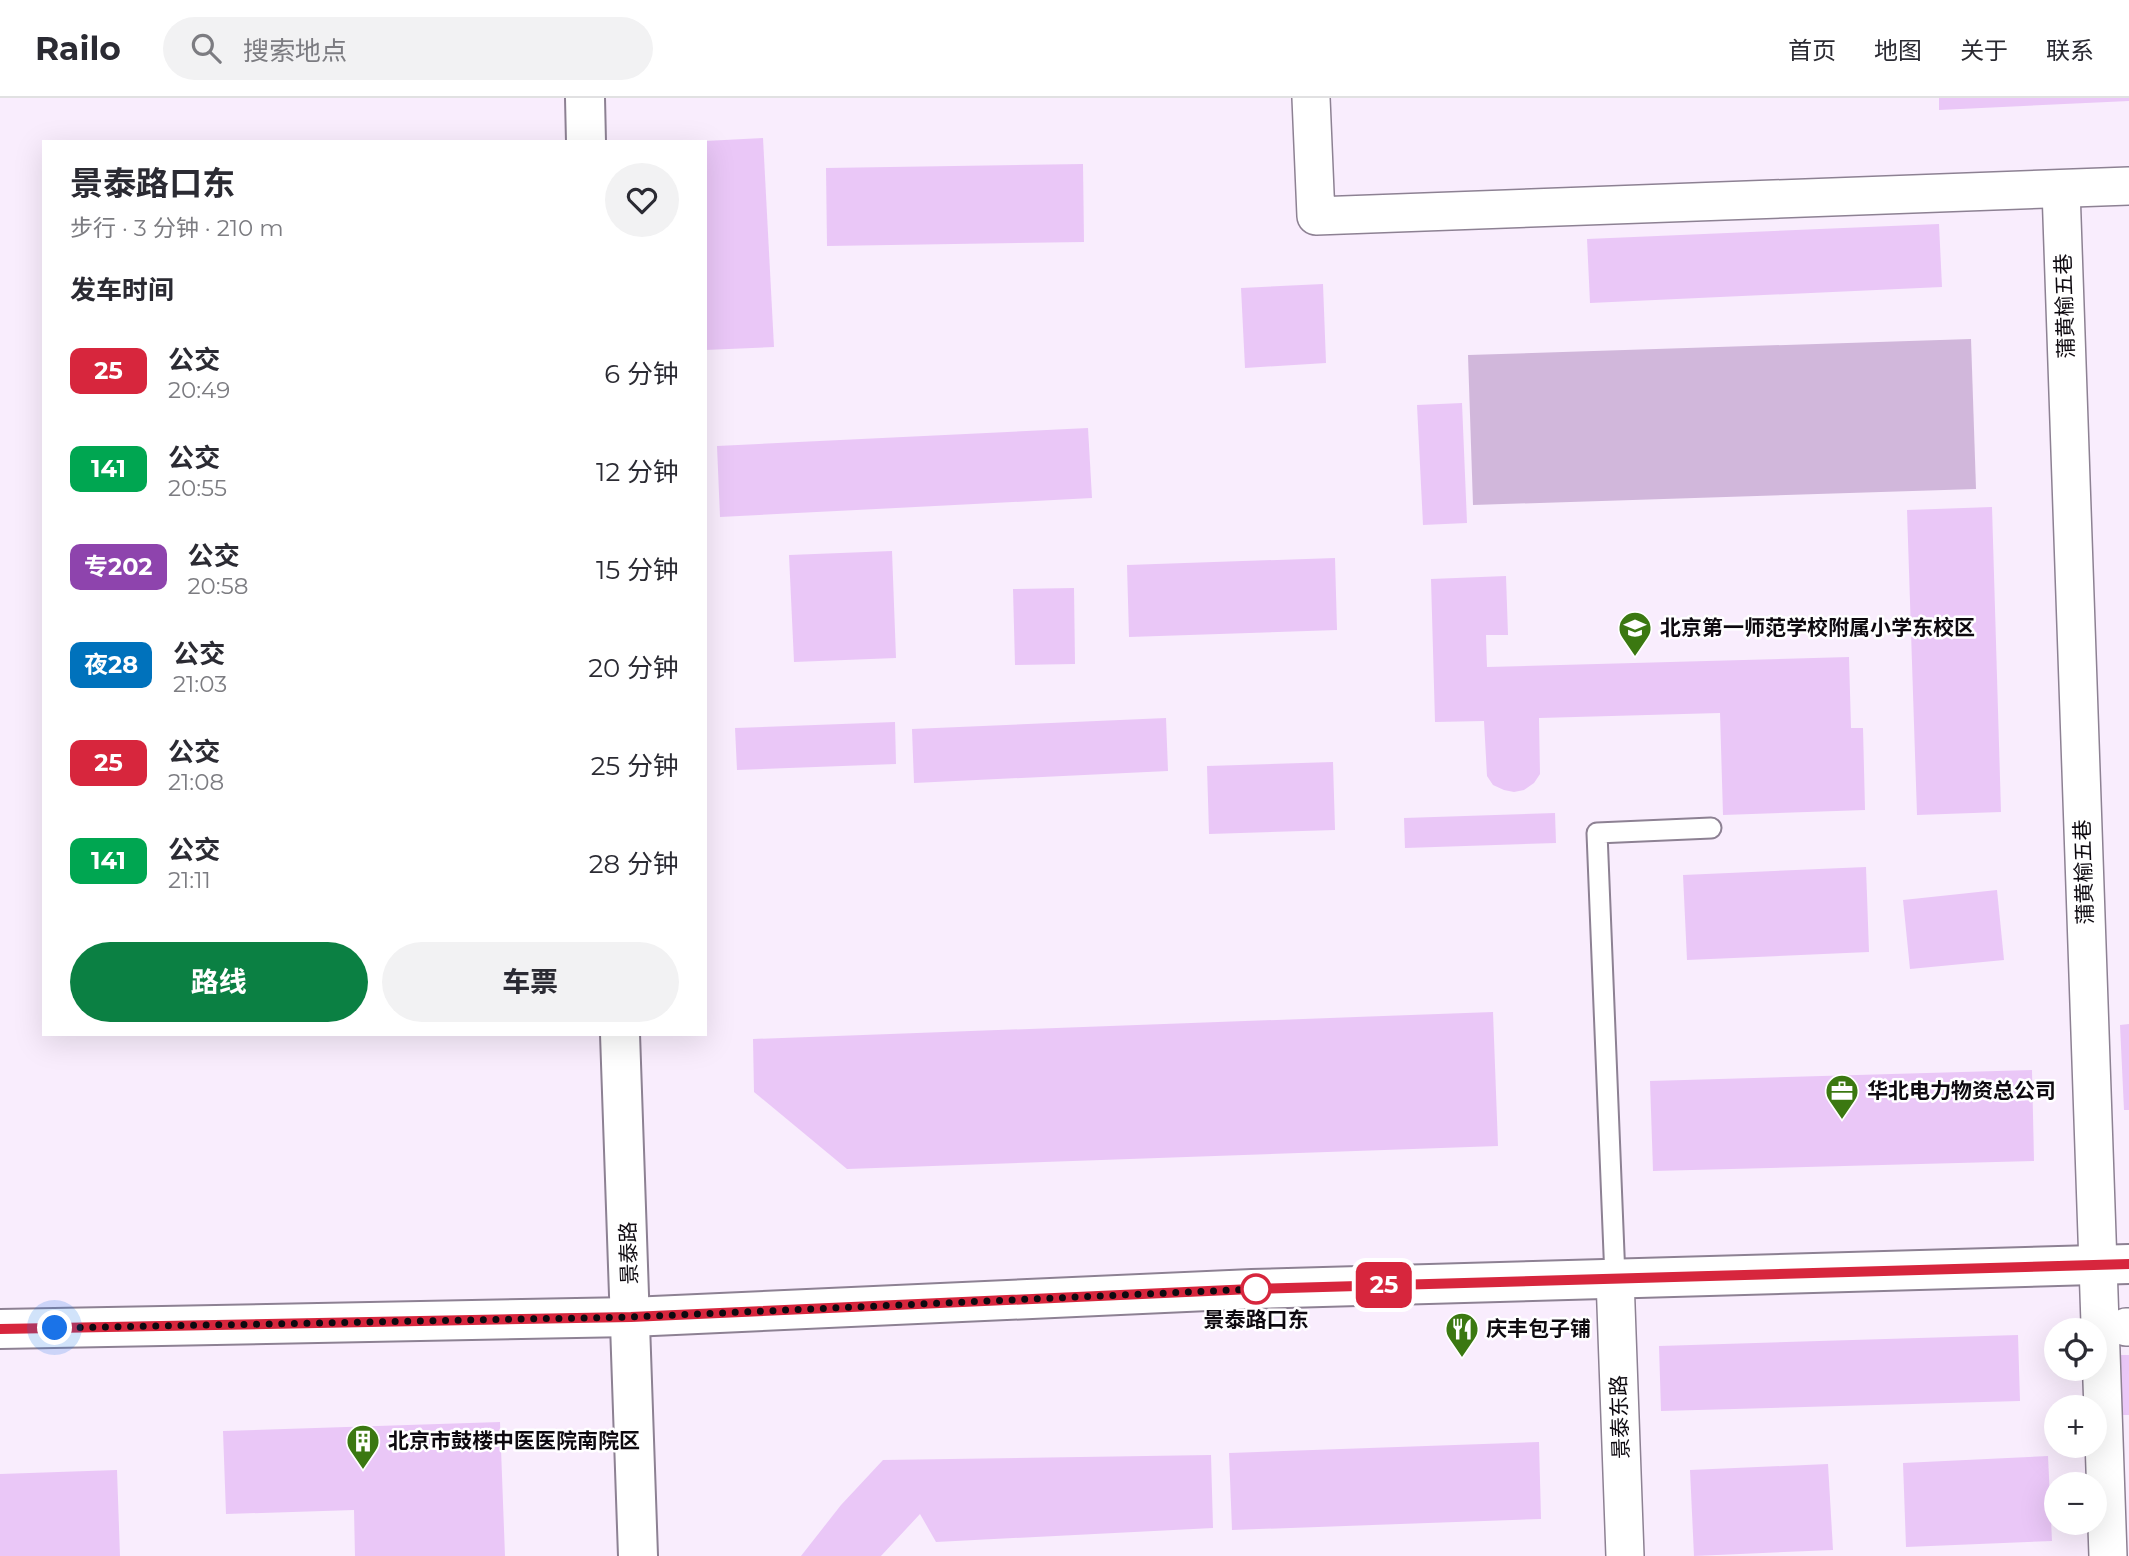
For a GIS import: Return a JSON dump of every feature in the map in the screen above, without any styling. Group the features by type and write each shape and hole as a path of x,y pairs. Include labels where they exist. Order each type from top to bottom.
{"street":[{"path":"585,98 586,140"},
{"path":"1311,98 1316,216 2129,186"},
{"name":"蒲黄榆五巷","path":"2060,189 2113,1264 2108,1556"},
{"name":"景泰路","path":"620,1036 638,1556"},
{"path":"0,1329 631,1317 1252,1289 2113,1264"},
{"name":"景泰东路","path":"1615,1278 1625,1556"}],"lane":[{"path":"1615,1278 1597,833 1711,828"}],"shaded area":[{"path":"1971,339 1976,489 1473,505 1468,355"}],"building":[{"path":"1939,98 2129,98 2129,101 1939,110"},
{"path":"763,138 774,347 707,350 707,141"},
{"path":"1083,164 1084,242 827,246 826,168"},
{"path":"1939,224 1942,287 1590,303 1587,239"},
{"path":"1323,284 1326,363 1245,368 1241,288"},
{"path":"1462,403 1467,523 1423,525 1417,405"},
{"path":"1088,428 1092,498 720,517 717,446"},
{"path":"1992,507 2001,812 1917,815 1907,510"},
{"path":"892,551 896,658 794,662 789,555"},
{"path":"1335,558 1337,630 1129,637 1127,565"},
{"path":"1506,576 1508,635 1486,635 1487,667 1849,657 1851,728 1863,728 1865,810 1723,815 1720,713 1539,718 1540,774 1534,783 1524,790 1514,792 1493,785 1487,776 1484,721 1435,722 1431,579"},
{"path":"1074,588 1075,664 1015,665 1013,589"},
{"path":"1166,718 1168,771 914,783 912,729"},
{"path":"895,722 896,764 737,770 735,728"},
{"path":"1333,762 1335,830 1209,834 1207,766"},
{"path":"1555,813 1556,843 1405,848 1404,818"},
{"path":"1866,867 1869,952 1687,960 1683,875"},
{"path":"1997,890 2004,960 1910,969 1903,900"},
{"path":"1493,1012 1498,1146 847,1169 754,1092 753,1039"},
{"path":"2129,1024 2129,1110 2124,1110 2120,1025"},
{"name":"华北电力物资总公司","path":"2032,1070 2034,1161 1653,1171 1650,1081"},
{"path":"2018,1335 2020,1401 1661,1411 1659,1346"},
{"path":"2121,1355 2129,1355 2129,1415 2122,1415"},
{"name":"北京市鼓楼中医医院南院区","path":"500,1422 505,1556 355,1556 354,1510 226,1514 223,1431"},
{"path":"1539,1442 1541,1519 1232,1530 1229,1453"},
{"path":"1211,1455 1213,1528 936,1542 920,1514 881,1556 801,1556 841,1505 883,1460"},
{"path":"2048,1458 2049,1472 2044,1472 2044,1535 2052,1535 2052,1541 1906,1547 1903,1463"},
{"path":"1828,1464 1833,1550 1694,1556 1690,1470"},
{"path":"117,1470 120,1556 0,1556 0,1474"}],"bus line":[{"name":"25","path":"0,1329 631,1317 1252,1289 2129,1264"}],"place":[{"name":"北京第一师范学校附属小学东校区","path":"1635,658"},
{"name":"华北电力物资总公司","path":"1842,1121"},
{"name":"景泰路口东","path":"1256,1289"},
{"name":"庆丰包子铺","path":"1462,1359"},
{"name":"北京市鼓楼中医医院南院区","path":"363,1471"}],"route":[{"path":"55,1328 631,1317 1256,1289"}]}
